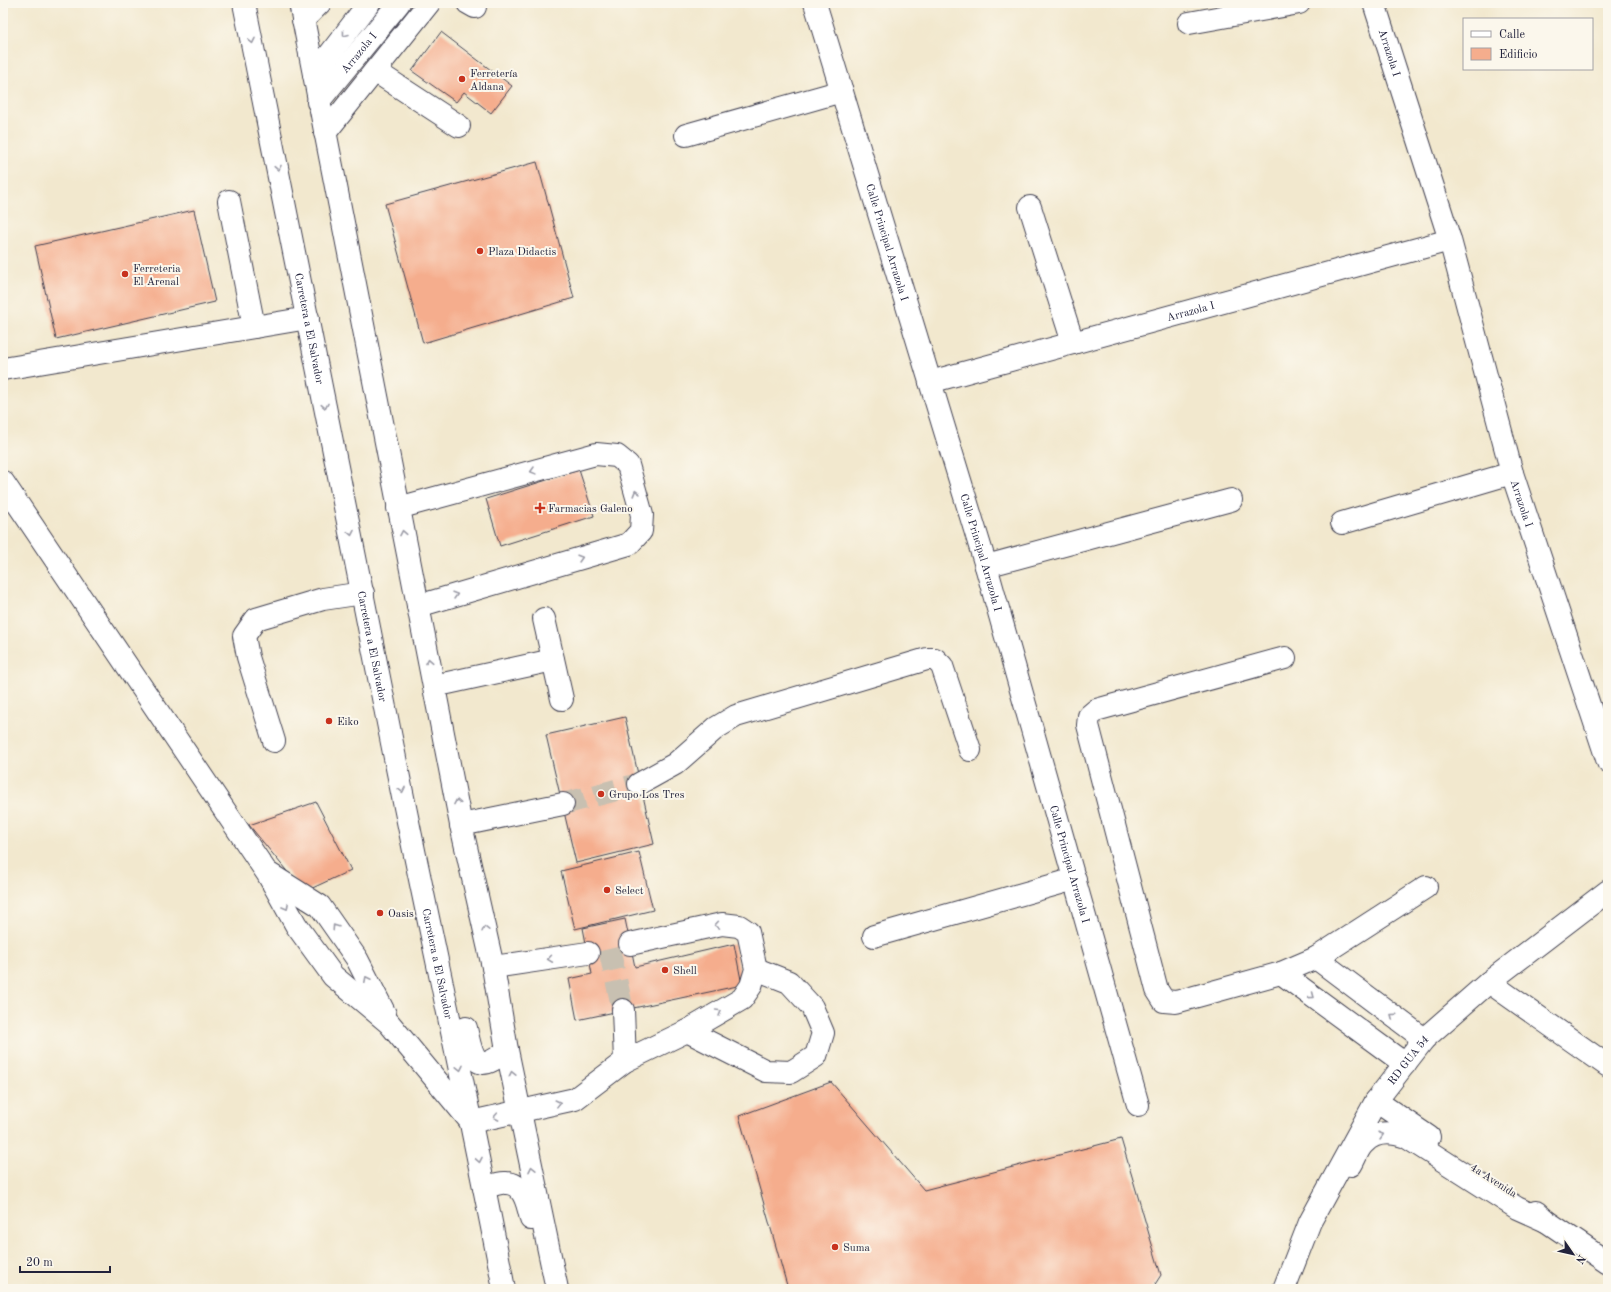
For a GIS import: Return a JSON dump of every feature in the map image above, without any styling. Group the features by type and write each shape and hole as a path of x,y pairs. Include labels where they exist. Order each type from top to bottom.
{"main road":[{"name":"Carretera a El Salvador","path":"244,3 394,752 504,1289"},
{"path":"320,3 301,11 461,825 493,967 507,1050 557,1289"},
{"path":"314,74 369,3"},
{"name":"Arrazola I","path":"318,102 399,3"},
{"path":"324,133 429,3"},
{"name":"Calle Principal Arrazola I","path":"815,3 986,566 1138,1105"},
{"path":"1189,23 1299,3"},
{"name":"Arrazola I","path":"1374,3 1450,240 1512,473 1608,762"},
{"path":"375,71 459,126"},
{"path":"686,135 842,91"},
{"path":"229,201 254,327"},
{"path":"1030,207 1073,343"},
{"name":"Arrazola I","path":"930,382 1450,240"},
{"path":"3,369 308,318"},
{"path":"398,508 596,454 617,456 628,465 642,515 641,531 629,544 418,606"},
{"path":"1342,523 1512,473"},
{"path":"3,482 267,873 296,925 333,976 389,1023 471,1122 520,1112 575,1098 625,1061 687,1031 742,999 751,986 756,969 748,932 739,926 722,924 630,944"},
{"path":"986,566 1231,500"},
{"path":"274,741 248,657 244,636 256,619 323,600 363,593"},
{"path":"544,619 562,699"},
{"path":"1285,658 1096,710 1089,716 1088,725 1158,990 1164,1001 1176,1002 1281,973 1316,958 1426,886"},
{"path":"639,784 675,764 716,728 736,716 927,659 935,659 942,666 970,750"},
{"path":"434,686 553,660"},
{"path":"394,752 407,762 415,779 471,1052 475,1060 486,1064 497,1059 507,1050"},
{"path":"461,825 563,804"},
{"path":"267,873 320,906 357,959 389,1023"},
{"path":"874,936 1075,879"},
{"name":"RD GUA 54","path":"1284,1289 1310,1222 1376,1101 1424,1040 1489,982 1608,891"},
{"path":"493,967 588,954"},
{"path":"1316,958 1424,1040"},
{"path":"687,1031 766,1071 791,1072 816,1056 823,1033 812,1007 789,982 756,969"},
{"path":"1281,973 1405,1064"},
{"path":"1489,982 1608,1066"},
{"path":"623,1010 625,1061"},
{"name":"4a Avenida","path":"1376,1101 1524,1199 1546,1221 1608,1263"},
{"path":"1302,1242 1318,1223 1364,1143 1384,1133 1395,1133 1406,1137 1517,1208 1546,1221"},
{"path":"484,1188 506,1182 518,1187 528,1201 545,1289"}],"building":[{"name":"Ferretería Aldana","path":"441,32 512,86 491,113 464,92 456,102 412,71"},
{"name":"Plaza Didactis","path":"537,162 574,298 423,343 385,204"},
{"name":"Ferreteria El Arenal","path":"194,210 215,302 56,339 35,246"},
{"name":"Farmacias Galeno","path":"579,470 594,516 500,546 486,499"},
{"name":"Grupo Los Tres","path":"625,717 654,844 576,863 546,735"},
{"path":"316,802 351,870 304,892 249,825"},
{"name":"Select","path":"639,852 653,910 575,929 561,871"},
{"name":"Shell","path":"625,919 635,967 734,944 742,985 577,1020 569,979 592,974 583,928"},
{"path":"831,1082 924,1190 1121,1139 1161,1275 1152,1289 788,1289 739,1116"}],"tunnel":[{"path":"563,804 639,784"},
{"path":"609,949 623,1010"}],"place":[{"name":"Ferretería Aldana","path":"462,79"},
{"name":"Plaza Didactis","path":"480,251"},
{"name":"Ferreteria El Arenal","path":"125,274"},
{"name":"Farmacias Galeno","path":"540,508"},
{"name":"Eiko","path":"329,721"},
{"name":"Grupo Los Tres","path":"601,794"},
{"name":"Select","path":"607,890"},
{"name":"Oasis","path":"380,913"},
{"name":"Shell","path":"665,970"},
{"name":"Suma","path":"835,1247"}]}
